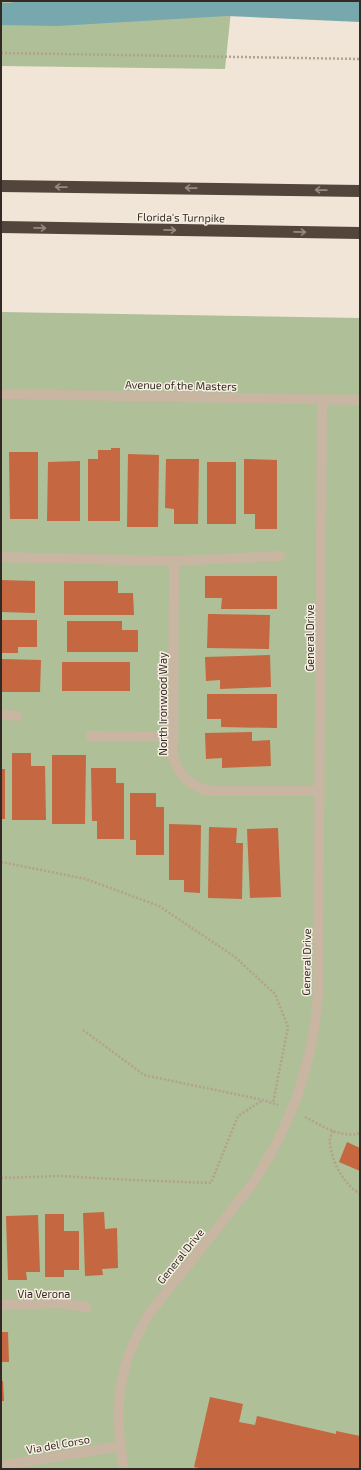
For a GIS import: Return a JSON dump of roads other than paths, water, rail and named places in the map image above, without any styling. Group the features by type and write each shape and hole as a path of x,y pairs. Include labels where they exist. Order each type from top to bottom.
{"highway":[{"path":"1,186 360,191"},
{"name":"Florida's Turnpike","path":"1,228 360,233"}],"street":[{"name":"Avenue of the Masters","path":"1,394 360,400"},
{"name":"General Drive","path":"124,1469 117,1415 120,1386 127,1357 149,1314 254,1182 278,1141 297,1097 309,1056 315,1025 318,993 322,400"},
{"path":"1,557 174,560 280,556"},
{"name":"North Ironwood Way","path":"174,560 173,758 179,773 197,787 211,790 320,791"},
{"path":"1,714 16,716"},
{"path":"92,736 173,737"},
{"name":"Via Verona","path":"1,1306 59,1303 87,1307"},
{"name":"Via del Corso","path":"1,1466 120,1446"}],"water":[{"path":"16,1 360,1 360,22 227,16 57,26 1,25 1,3 11,3"}]}
